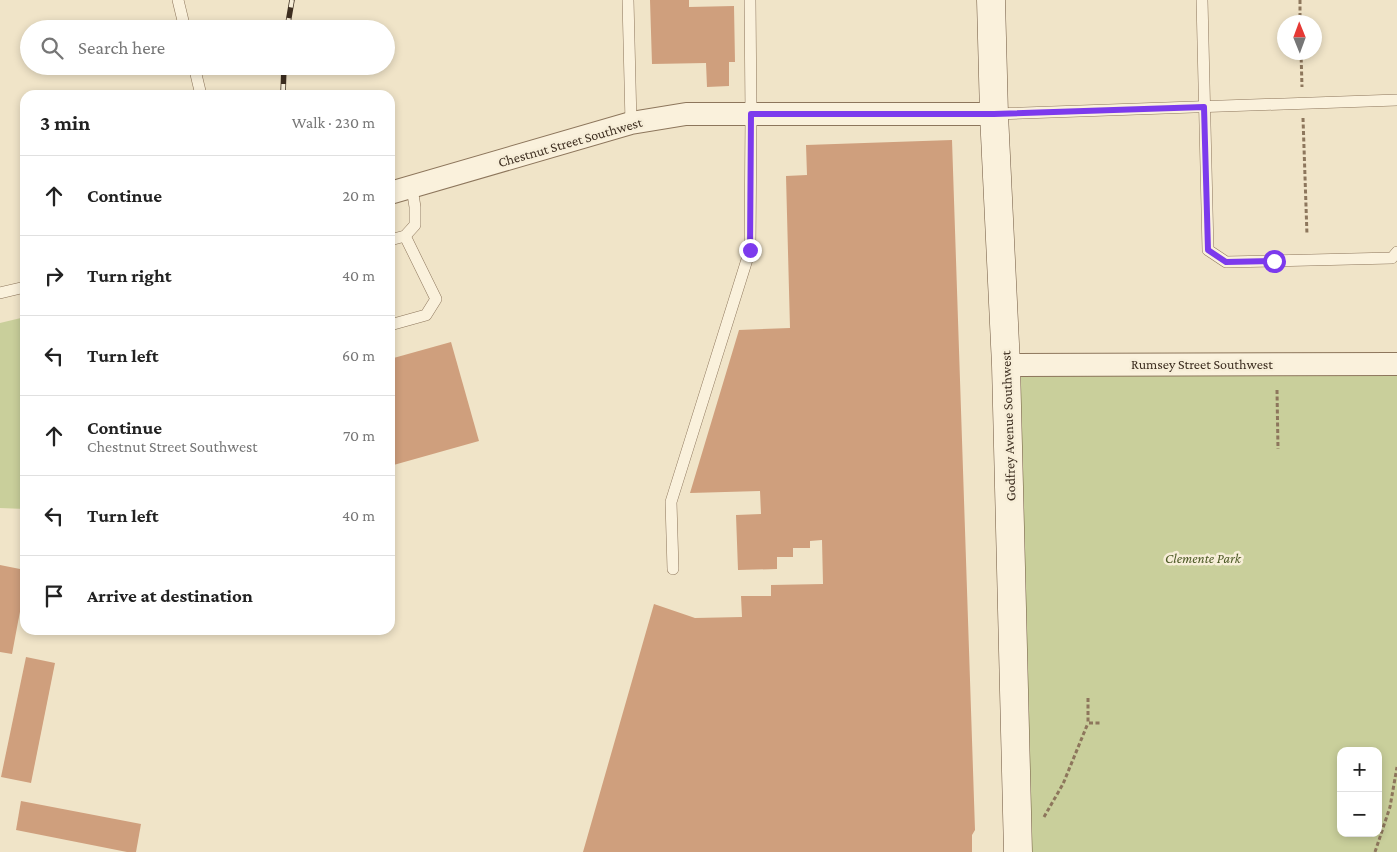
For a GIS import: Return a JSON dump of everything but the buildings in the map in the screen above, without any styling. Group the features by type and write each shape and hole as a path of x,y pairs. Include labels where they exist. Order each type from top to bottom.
{"main road":[{"name":"Godfrey Avenue Southwest","path":"991,0 994,114 1006,365 1018,852"}],"street":[{"name":"Chestnut Street Southwest","path":"395,193 630,123 686,114 994,114"},
{"name":"Rumsey Street Southwest","path":"1006,365 1397,364"}],"lane":[{"path":"178,0 182,20"},
{"path":"628,0 630,123"},
{"path":"673,569 671,502 750,250 750,0"},
{"path":"1202,0 1208,250 1226,262 1392,258 1397,252"},
{"path":"196,75 200,90"},
{"path":"994,114 1397,100"},
{"path":"395,239 406,236 415,225 412,188"},
{"path":"395,324 426,315 436,299 406,236"},
{"path":"0,293 20,288"}],"path":[{"path":"1300,0 1300,15"},
{"path":"1301,60 1302,80"},
{"path":"1303,127 1307,235"},
{"path":"1277,390 1278,448"},
{"path":"1044,817 1063,784 1088,723 1088,698"},
{"path":"1088,723 1100,723"},
{"path":"1375,852 1390,807 1397,767"}],"green space":[{"path":"20,318 20,509 0,508 0,323"},
{"name":"Clemente Park","path":"1397,364 1397,852 1014,852 1006,365"}],"railway":[{"path":"289,20 292,0"},
{"path":"283,90 284,75"}],"route":[{"path":"750,250 751,114 994,114 1204,107 1208,250 1226,262 1274,261"}]}
